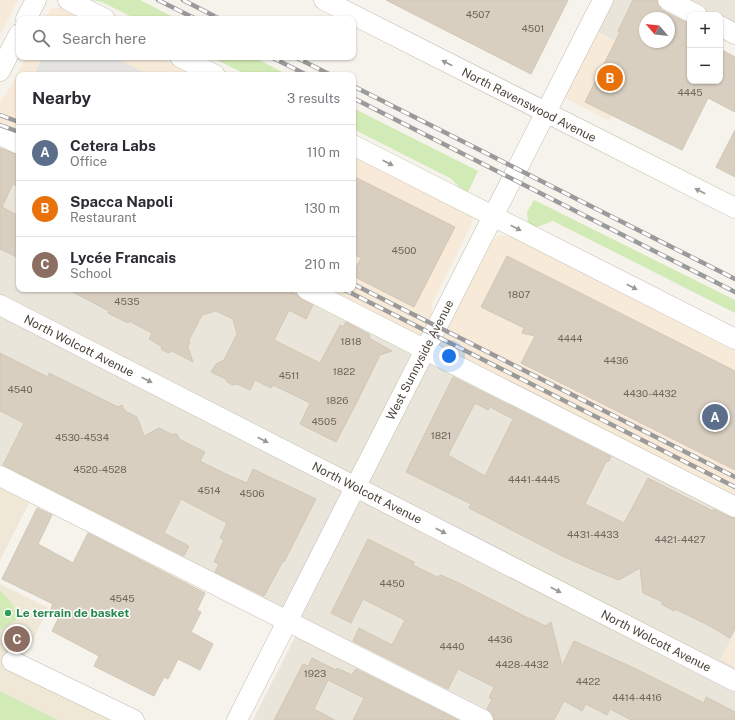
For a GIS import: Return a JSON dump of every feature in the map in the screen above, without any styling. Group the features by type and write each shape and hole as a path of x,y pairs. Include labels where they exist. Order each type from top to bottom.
{"street":[{"path":"28,16 36,0"},
{"path":"68,0 99,16"},
{"name":"North Ravenswood Avenue","path":"324,0 355,16"},
{"name":"West Sunnyside Avenue","path":"238,720 492,216 603,0"},
{"path":"668,0 692,12"},
{"name":"North Ravenswood Avenue","path":"356,16 735,208"},
{"path":"723,28 735,34"},
{"path":"0,71 16,40"},
{"path":"186,60 209,72"},
{"path":"0,135 16,143"},
{"path":"356,147 735,340"},
{"path":"312,292 735,507"},
{"name":"North Wolcott Avenue","path":"0,305 735,681"},
{"path":"0,476 483,720"},
{"path":"12,661 127,718"}],"shaded area":[{"path":"0,0 18,0 0,36"},
{"path":"606,0 671,0 665,12 639,12 639,48 644,48 643,55 592,29"},
{"path":"675,0 735,0 735,30 723,24 723,12 699,12"},
{"path":"62,8 77,16 47,16 51,9"},
{"path":"592,29 643,55 609,121 558,94"},
{"path":"24,60 164,60 187,72 18,72"},
{"path":"42,60 120,60 143,72 36,72"},
{"path":"16,76 16,143 0,135 0,102"},
{"path":"356,158 462,211 471,216 473,221 432,304 432,314 417,345 312,292 356,292"},
{"path":"16,179 16,292 311,292 735,507 735,631 721,659 735,667 735,720 253,720 296,635 0,487 0,212"},
{"path":"497,236 511,236 735,351 735,507 435,354 492,242"},
{"path":"0,488 29,503 0,560"},
{"path":"0,584 49,608 17,670 114,720 0,720"},
{"path":"735,631 735,667 721,659"}],"green space":[{"path":"92,0 140,0 171,16 130,16 102,2"},
{"path":"217,60 259,60 282,72 241,72"},
{"path":"356,110 478,171 467,194 450,178 356,131"},
{"path":"534,200 735,300 735,313 553,221 534,228 528,225 527,212"},
{"name":"Le terrain de basket","path":"0,591 12,603 16,620 0,630"},
{"path":"0,691 58,720 0,720"}],"building":[{"path":"386,0 568,0 531,74"},
{"path":"633,0 657,0 658,6 666,12 639,12 639,48 675,48 675,16 687,22 687,84 723,84 723,51 735,57 735,112 708,98 682,150 585,102 620,32 618,31"},
{"path":"735,130 735,177 716,167"},
{"path":"0,148 16,154 16,186 13,184 2,207 16,214 16,257 0,249"},
{"path":"356,178 455,227 414,307 356,278 356,267 361,258 356,256"},
{"path":"507,256 735,371 735,470 521,363 535,336 522,333 524,328 481,307"},
{"path":"73,292 292,292 301,299 313,305 306,319 289,310 274,340 320,363 340,325 343,327 346,322 370,335 369,338 392,351 380,355 336,442 300,424 310,403 273,385 271,388 255,380 250,390 237,384 233,385 227,382 226,379 211,372 216,364 224,360 237,334 233,319 216,311 202,315 188,342 190,342 188,347 193,362 172,351 169,353 162,350 161,346 149,339 152,333 129,321 128,323 108,313 109,311"},
{"path":"0,353 48,377 49,373 118,407 122,405 125,411 137,417 144,436 159,428 171,434 177,434 179,439 205,452 200,461 228,475 247,483 253,469 316,499 284,562 283,561 264,596 215,572 219,564 214,562 224,540 220,538 227,523 181,499 164,533 189,546 184,556 3,465 24,423 0,411"},
{"path":"453,377 611,457 609,461 606,462 585,504 624,523 648,478 713,511 713,509 735,518 735,628 730,638 708,625 675,609 674,611 661,604 663,602 643,593 640,568 619,580 596,571 562,556 469,508 471,504 406,472","holes":["475,403 488,410 490,407 513,419 485,476 448,455"]},
{"path":"37,508 52,515 38,544 73,563 88,533 205,593 197,610 201,612 191,632 213,644 200,670 178,659 168,679 164,677 154,696 94,666 99,656 52,631 59,617 49,613 53,604 2,579"},
{"path":"368,539 414,562 413,565 437,577 441,575 461,584 545,626 551,622 562,666 574,641 634,668 704,703 706,697 735,712 735,720 631,720 610,709 607,715 586,704 582,711 564,701 554,720 494,720 492,713 487,709 492,699 489,698 494,687 458,669 448,689 353,641 359,628 392,645 405,620 363,599 351,623 331,613"},
{"path":"312,658 336,670 337,668 352,675 356,669 458,720 353,720 364,698 328,680 314,709 335,720 274,720 303,664 308,666"}],"railway":[{"path":"158,0 190,16"},
{"path":"183,0 214,16"},
{"path":"277,60 301,72"},
{"path":"301,60 325,72"},
{"path":"356,88 735,279"},
{"path":"356,100 735,292"},
{"path":"0,115 16,121"},
{"path":"0,125 16,131"},
{"path":"356,286 735,477"},
{"path":"349,292 735,487"}],"place":[{"name":"Spacca Napoli","path":"610,78"},
{"name":"Cetera Labs","path":"715,417"},
{"name":"Le terrain de basket","path":"8,613"},
{"name":"Lycée Francais","path":"17,639"}]}
